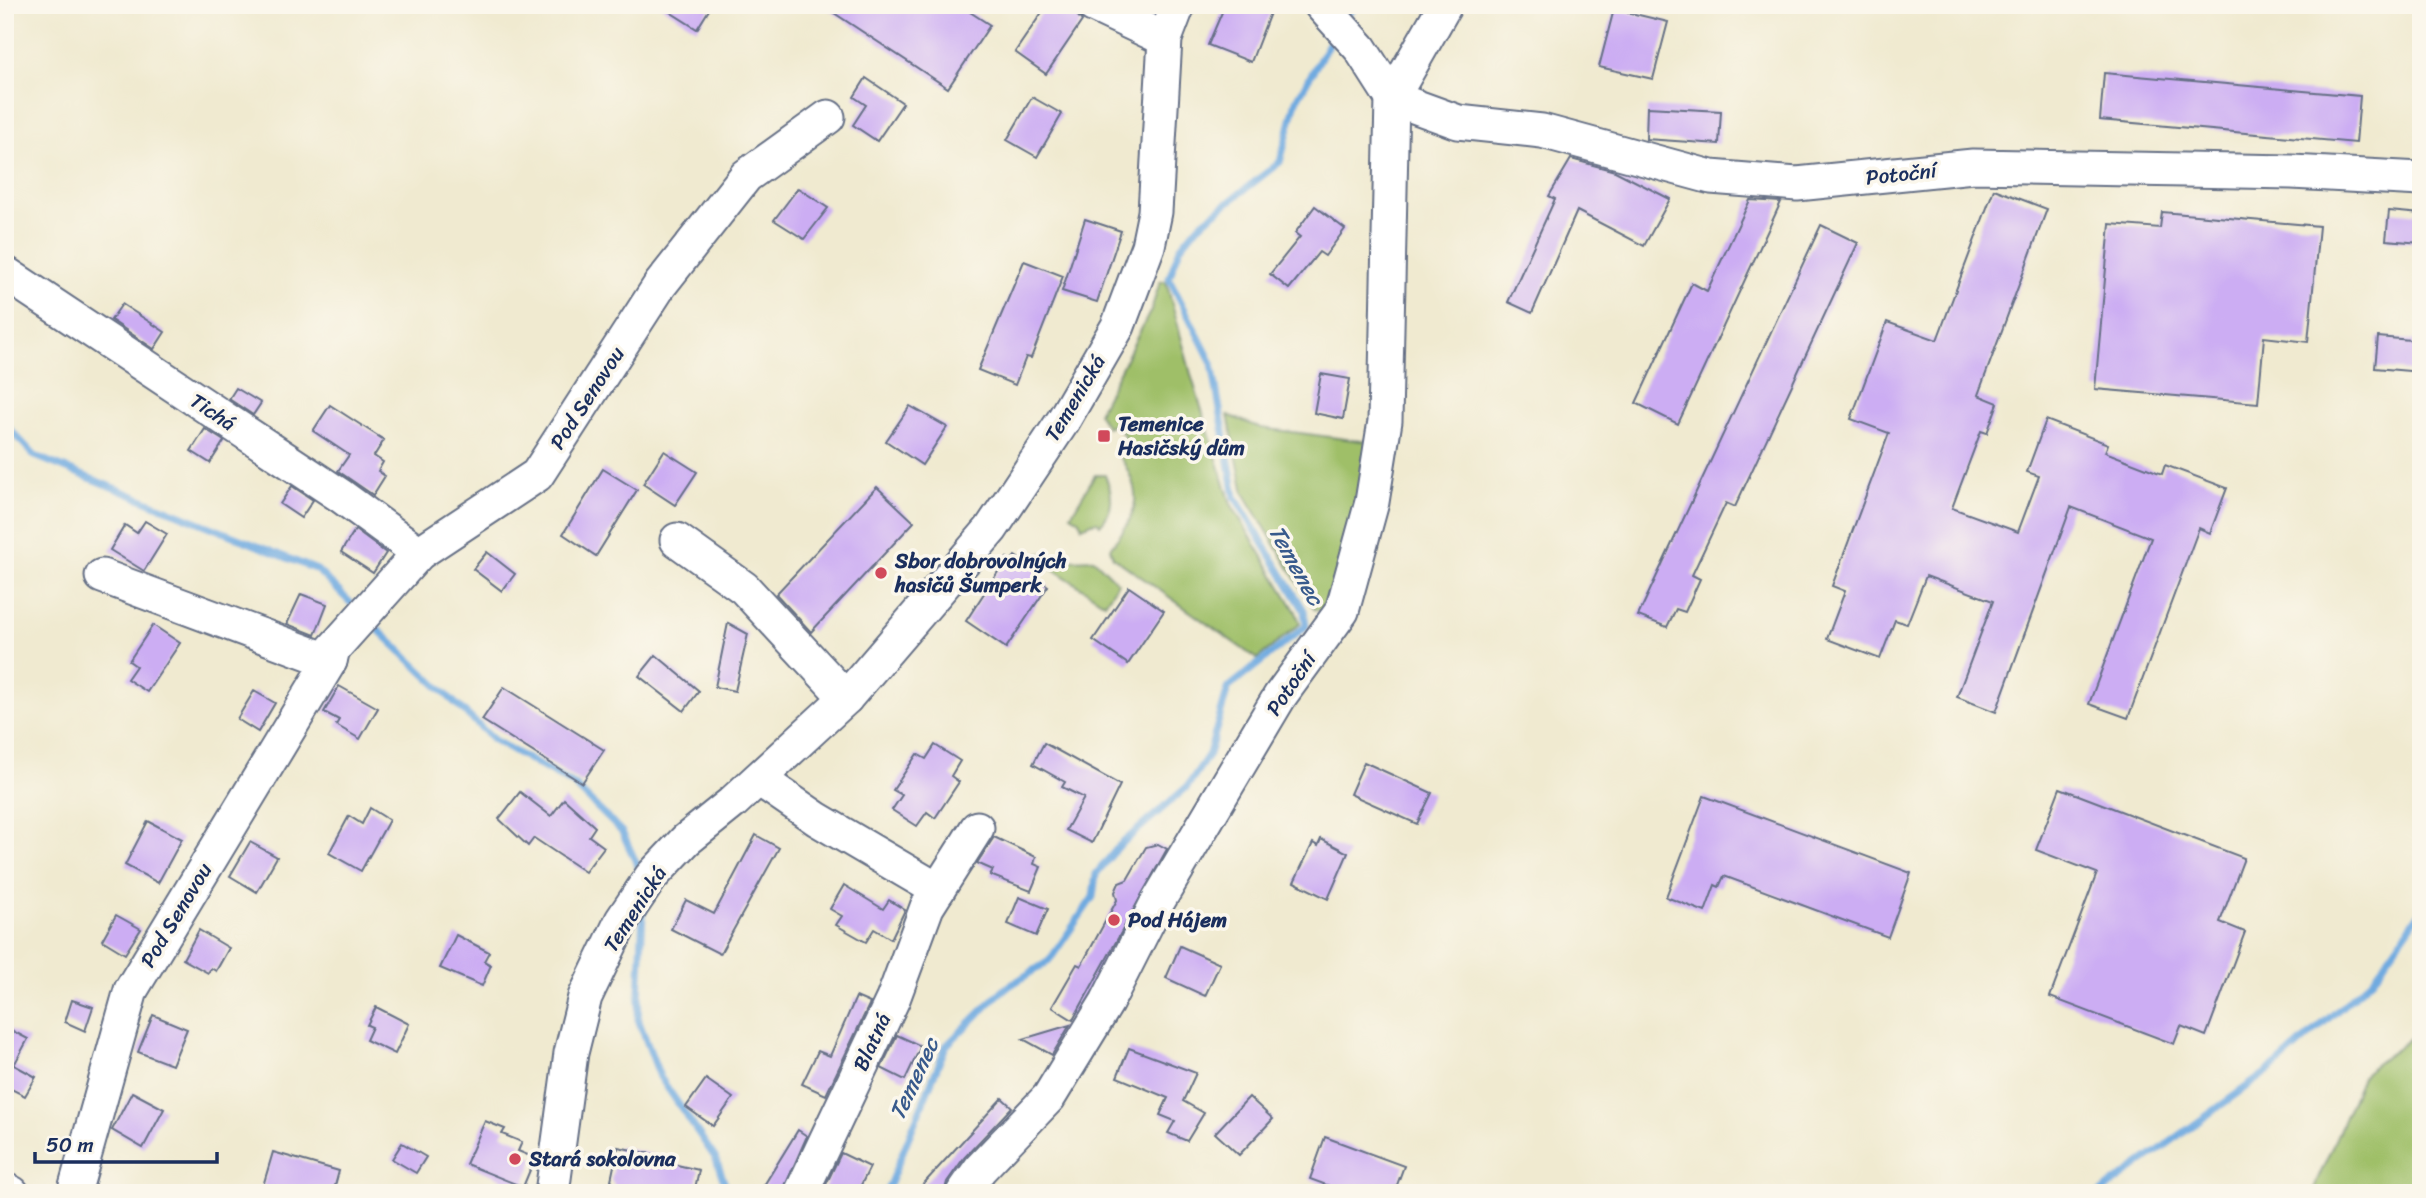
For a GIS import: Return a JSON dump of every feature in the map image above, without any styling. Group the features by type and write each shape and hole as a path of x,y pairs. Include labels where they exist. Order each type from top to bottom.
{"street":[{"path":"1093,5 1165,38"},
{"name":"Temenická","path":"552,1193 571,1053 585,997 603,957 651,877 685,840 759,779 846,698 991,529 1063,421 1118,326 1148,246 1155,212 1165,38 1178,5"},
{"name":"Potoční","path":"962,1193 980,1169 1049,1097 1107,1002 1157,903 1280,696 1342,611 1372,502 1385,421 1392,98 1446,5"},
{"path":"1333,18 1360,48 1392,98"},
{"name":"Potoční","path":"1392,98 1458,122 1542,131 1711,177 1797,184 1973,166 2292,172 2421,179"},
{"name":"Pod Senovou","path":"74,1193 131,990 330,661 333,649 419,554 537,475 660,285 746,176 828,117"},
{"name":"Tichá","path":"5,273 341,496 419,554"},
{"path":"677,540 744,588 846,698"},
{"path":"102,576 330,661"},
{"path":"759,779 817,819 937,890"},
{"name":"Blatná","path":"801,1193 893,999 927,907 977,828"},
{"path":"5,1190 12,1193"}],"green space":[{"path":"1166,281 1192,378 1231,504 1296,612 1300,624 1257,659 1113,557 1110,548 1133,512 1135,490 1116,451 1125,437 1116,423 1107,427 1098,413 1151,310 1160,282"},
{"path":"1228,415 1261,428 1377,443 1332,615 1314,609 1244,493"},
{"path":"1095,475 1105,475 1110,488 1110,507 1100,525 1097,521 1082,527 1079,520 1071,515"},
{"path":"1045,553 1069,560 1094,559 1118,583 1105,603 1033,556"},
{"path":"2421,1030 2421,1193 2312,1193 2364,1073"}],"building":[{"path":"659,5 712,5 697,29"},
{"path":"822,5 974,5 970,12 990,25 948,88"},
{"path":"1047,5 1069,5 1082,21 1046,74 1015,52"},
{"path":"1225,5 1273,5 1251,62 1208,45"},
{"path":"1614,9 1668,22 1653,79 1599,67"},
{"path":"2104,73 2360,96 2356,143 2100,120"},
{"path":"866,78 903,103 877,141 853,125 866,105 854,97"},
{"path":"1032,97 1062,114 1037,157 1007,140"},
{"path":"1647,107 1721,111 1719,144 1646,139"},
{"path":"1571,159 1615,171 1670,199 1644,246 1577,211 1532,313 1508,302 1555,199 1549,196"},
{"path":"798,188 828,208 804,239 774,220"},
{"path":"1994,189 2047,209 1978,395 1998,403 1987,433 1981,431 1952,508 2018,532 2039,476 2027,472 2046,420 2108,444 2105,452 2162,474 2165,465 2227,488 2210,533 2199,528 2128,718 2089,704 2151,538 2071,507 1996,712 1957,697 1993,601 1926,576 1907,624 1895,620 1880,659 1827,639 1845,591 1832,586 1889,433 1851,419 1887,322 1937,340"},
{"path":"1750,200 1781,202 1678,424 1636,403 1692,283 1707,291"},
{"path":"1315,206 1345,229 1325,256 1319,252 1289,289 1270,274 1300,237 1295,233"},
{"path":"2389,211 2421,214 2421,243 2386,240"},
{"path":"2162,212 2319,226 2308,342 2264,337 2258,403 2095,389 2110,224 2160,228"},
{"path":"1085,219 1121,231 1097,302 1062,291"},
{"path":"1821,225 1858,243 1735,507 1726,503 1692,575 1700,579 1685,612 1676,609 1667,627 1638,616"},
{"path":"1024,261 1063,276 1031,358 1026,357 1015,385 978,370"},
{"path":"122,304 165,332 154,349 111,320"},
{"path":"2378,337 2421,341 2421,372 2375,368"},
{"path":"1321,374 1350,379 1343,419 1314,413"},
{"path":"236,388 261,403 253,415 229,399"},
{"path":"330,405 384,440 374,456 383,462 378,471 385,476 373,495 338,471 349,455 313,431"},
{"path":"910,406 947,427 922,465 886,441"},
{"path":"205,429 224,441 210,463 191,451"},
{"path":"664,451 697,472 675,505 643,484"},
{"path":"603,469 637,490 596,556 563,534"},
{"path":"292,486 313,500 301,518 280,504"},
{"path":"877,487 914,522 811,632 776,594"},
{"path":"145,521 167,534 144,571 110,550 125,525 137,533"},
{"path":"355,530 386,553 373,573 341,552"},
{"path":"487,552 515,574 502,591 473,569"},
{"path":"1015,556 1038,571 1040,580 1048,586 1006,648 966,621 1007,558 1011,561"},
{"path":"1129,587 1164,611 1128,664 1093,640"},
{"path":"301,594 327,604 315,635 287,624"},
{"path":"728,623 748,634 735,691 715,687"},
{"path":"153,625 180,643 147,692 127,679 136,666 129,661"},
{"path":"656,655 699,691 684,711 639,676"},
{"path":"339,686 378,708 360,739 336,725 339,720 324,712"},
{"path":"504,687 604,750 582,783 482,720"},
{"path":"254,691 275,703 258,732 237,719"},
{"path":"1044,743 1120,785 1092,843 1066,830 1084,798 1062,787 1065,782 1033,764"},
{"path":"935,745 960,761 951,776 959,782 935,818 927,812 917,826 892,810 902,795 893,790 917,754 926,759"},
{"path":"1364,762 1432,793 1417,824 1350,794"},
{"path":"2060,788 2244,858 2220,922 2245,932 2206,1036 2181,1026 2174,1044 2050,997 2097,873 2036,850"},
{"path":"520,792 551,816 564,799 595,827 589,836 604,847 585,872 534,838 528,846 499,819"},
{"path":"1704,796 1911,873 1888,937 1724,876 1719,887 1715,885 1705,912 1666,897"},
{"path":"370,808 389,820 361,871 329,853 349,816 362,824"},
{"path":"148,821 182,839 158,883 125,865"},
{"path":"756,835 779,848 720,954 671,929 686,900 714,914"},
{"path":"994,837 1036,857 1034,864 1041,867 1031,891 990,875 993,870 977,863"},
{"path":"1321,839 1348,853 1328,899 1294,882 1313,843 1318,846"},
{"path":"250,842 277,857 257,892 230,876"},
{"path":"1158,844 1167,849 1073,1020 1052,1007 1077,964 1081,966 1117,900 1115,892 1119,883 1127,880 1146,847"},
{"path":"844,885 883,909 889,900 905,910 891,939 874,929 866,942 836,925 842,916 830,909"},
{"path":"1019,897 1048,909 1036,936 1008,924"},
{"path":"116,915 141,929 125,954 102,940"},
{"path":"199,930 229,948 216,971 211,968 208,973 183,959"},
{"path":"456,935 489,952 484,961 491,965 482,986 440,968"},
{"path":"1180,946 1220,964 1205,996 1166,978"},
{"path":"856,997 870,1003 826,1095 802,1084 818,1051 830,1056"},
{"path":"72,1000 93,1007 85,1031 65,1022"},
{"path":"376,1007 409,1024 395,1054 366,1040 372,1027 367,1025"},
{"path":"153,1015 187,1029 172,1065 138,1052"},
{"path":"1070,1025 1052,1055 1023,1039"},
{"path":"5,1027 28,1039 14,1065 36,1077 25,1096 5,1086"},
{"path":"897,1035 921,1046 905,1080 881,1068"},
{"path":"1129,1048 1196,1073 1183,1101 1204,1113 1187,1141 1168,1133 1175,1121 1160,1115 1168,1098 1117,1077"},
{"path":"706,1079 733,1098 713,1126 686,1107"},
{"path":"132,1092 164,1109 143,1148 112,1130"},
{"path":"1249,1097 1273,1119 1239,1155 1215,1133"},
{"path":"1002,1098 1012,1107 964,1158 947,1182 944,1193 915,1193"},
{"path":"485,1121 505,1129 502,1134 522,1142 518,1151 535,1158 523,1187 466,1164"},
{"path":"798,1130 807,1136 782,1193 774,1193 763,1187"},
{"path":"1325,1137 1404,1166 1394,1193 1348,1193 1310,1179"},
{"path":"402,1143 426,1157 416,1173 392,1159"},
{"path":"618,1147 656,1155 664,1162 699,1170 694,1193 619,1193 611,1180"},
{"path":"273,1152 339,1171 333,1193 285,1193 263,1186"},
{"path":"841,1153 870,1167 857,1193 822,1193"}],"waterway":[{"name":"Temenec","path":"1345,18 1356,5"},
{"name":"Temenec","path":"886,1193 946,1046 1003,990 1049,961 1093,897 1096,874 1119,846 1187,787 1209,754 1228,688 1306,626 1304,610 1235,497 1212,363 1169,278 1180,248 1198,226 1280,162 1296,101 1335,33"},
{"path":"5,424 35,456 317,570 358,610"},
{"path":"369,621 494,740 574,785 622,832 641,873"},
{"path":"2100,1193 2275,1066 2373,979 2421,911"},
{"path":"643,912 638,1019 660,1077 716,1159 728,1193"}],"place":[{"name":"Temenice Hasičský dům","path":"1104,436"},
{"name":"Sbor dobrovolných hasičů Šumperk","path":"881,573"},
{"name":"Pod Hájem","path":"1114,920"},
{"name":"Stará sokolovna","path":"515,1159"}]}
